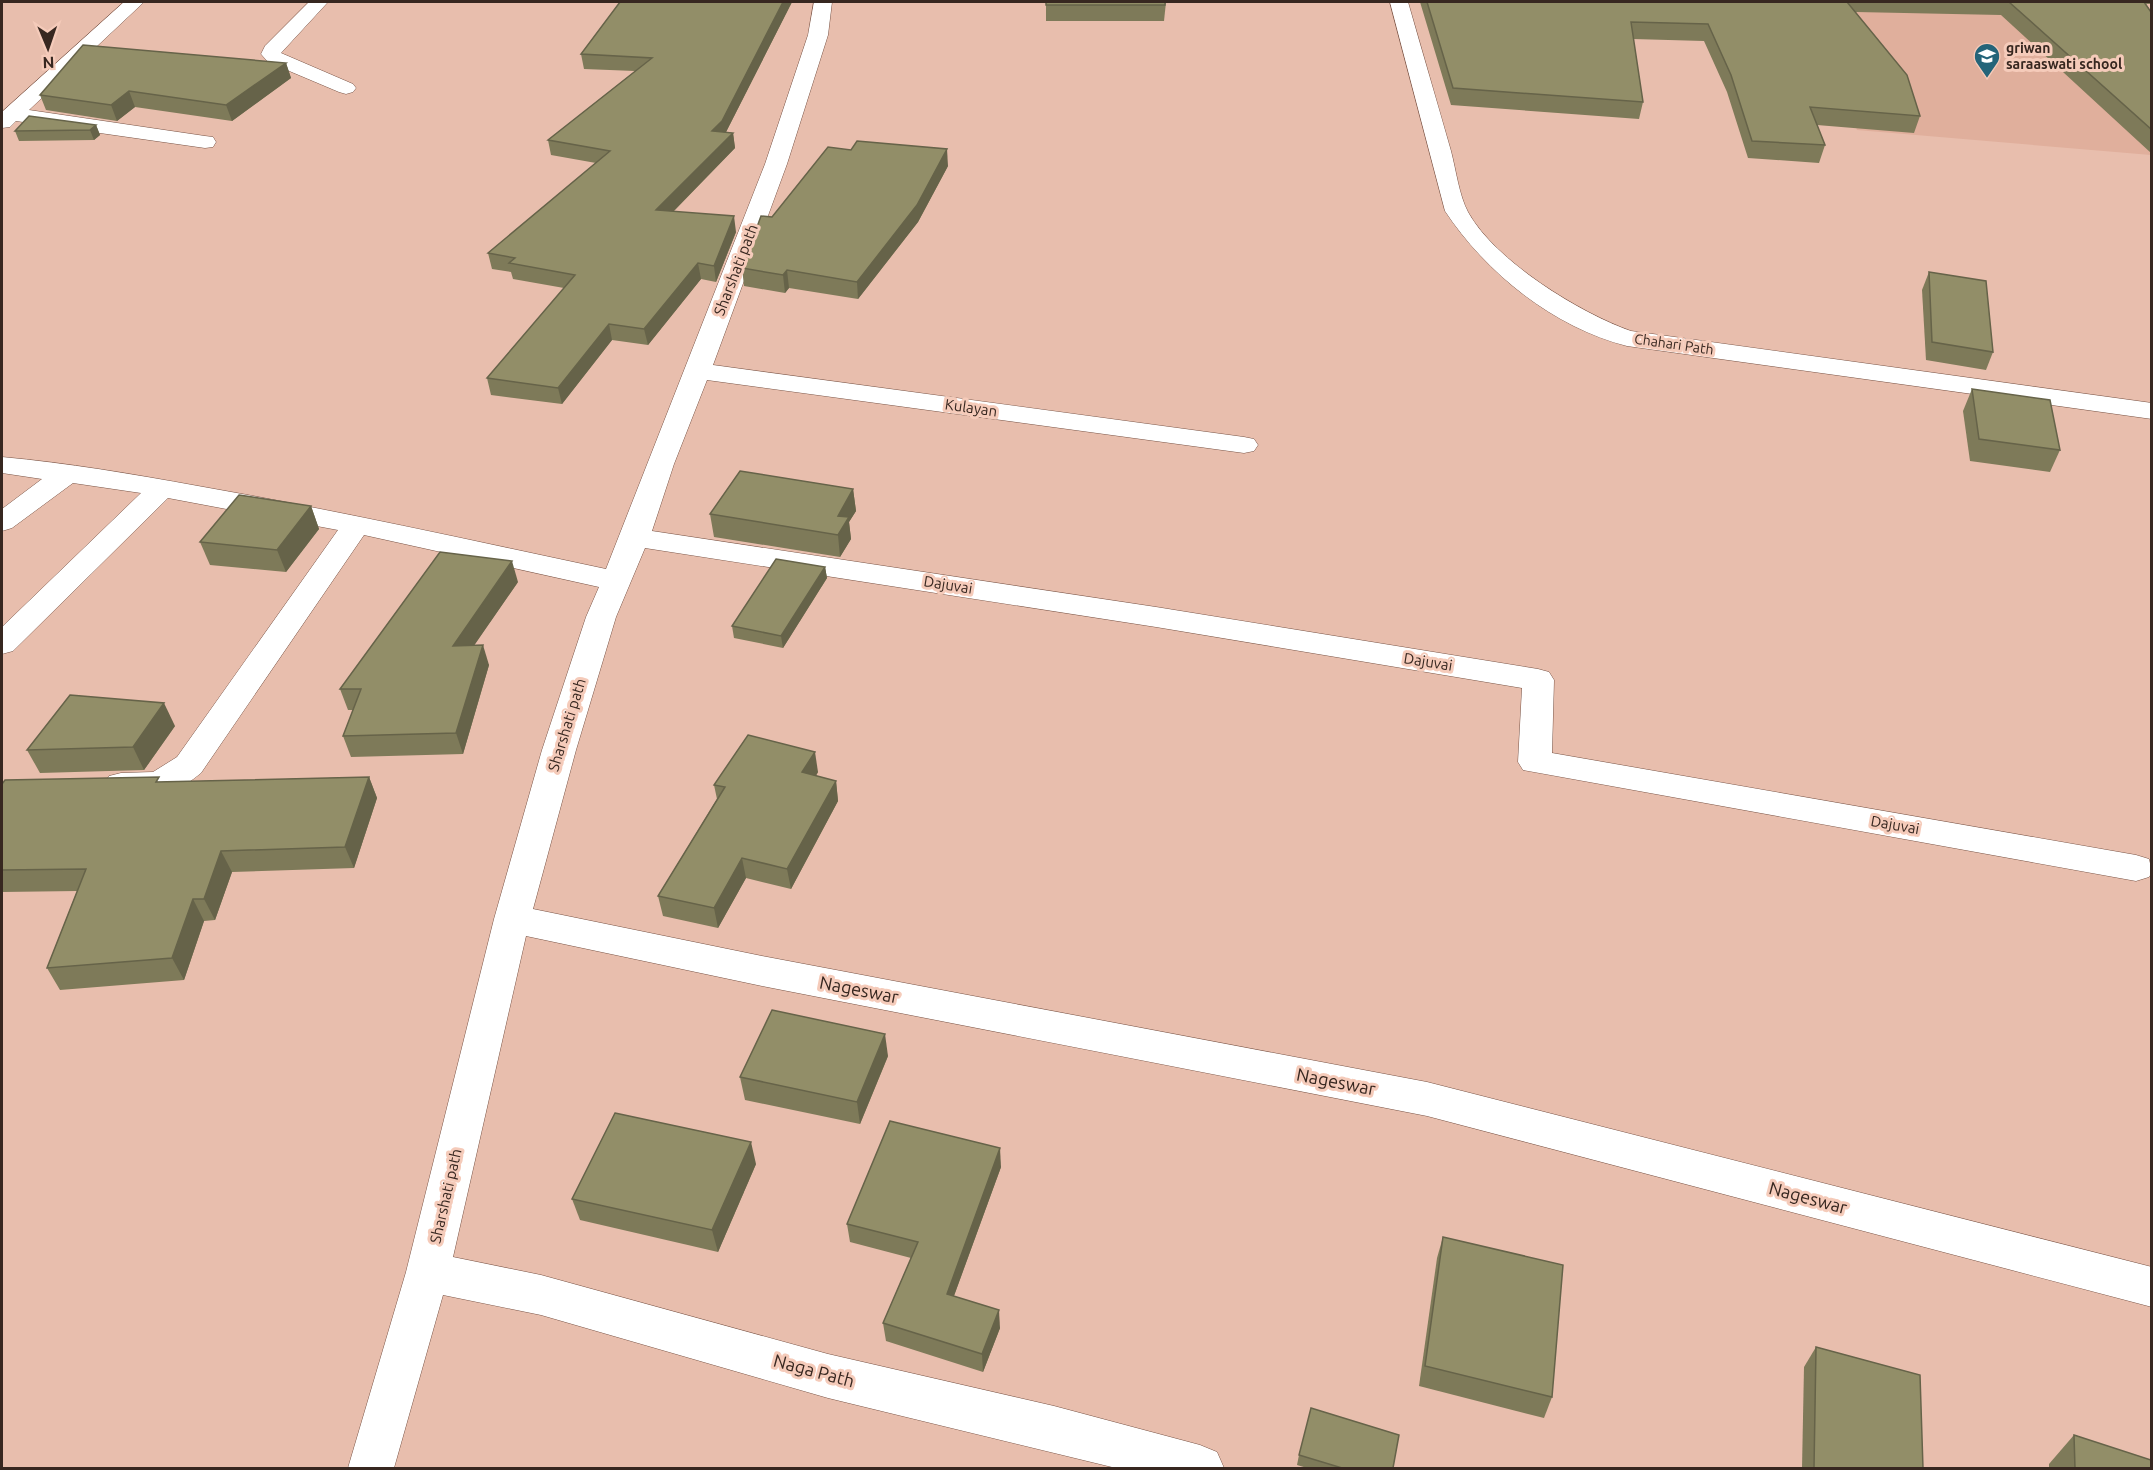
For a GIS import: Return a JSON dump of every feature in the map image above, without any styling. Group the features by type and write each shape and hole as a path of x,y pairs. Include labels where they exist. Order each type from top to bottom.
{"street":[{"path":"7,118 135,2"},
{"path":"319,2 272,50 271,54 275,58 346,88"},
{"name":"Sharshati path","path":"371,1468 428,1272 512,919 559,750 601,617 635,537 660,464 698,371 776,164 818,35 823,2"},
{"name":"Chahari Path","path":"1399,2 1456,211 1463,224 1517,277 1605,332 1627,338 2151,411"},
{"path":"7,118 205,142"},
{"name":"Kulayan","path":"698,371 1244,446"},
{"path":"2,465 69,472 357,524 616,581"},
{"path":"2,522 69,472"},
{"path":"2,644 162,488"},
{"path":"92,786 160,784 189,765 357,524"},
{"name":"Dajuvai","path":"635,537 1156,617 1538,680 1535,762 2136,868"},
{"name":"Nageswar","path":"512,919 762,971 1427,1099 2151,1287"},
{"name":"Naga Path","path":"428,1272 541,1296 828,1376 1054,1429 1200,1468"}],"shaded area":[{"name":"griwan saraaswati school","path":"1747,2 2028,2 2151,86 2151,155 1857,130 1834,76"}],"building":[{"path":"620,2 783,2 722,121 712,131 733,133 656,210 734,216 714,266 698,263 644,329 609,324 558,388 487,378 575,275 509,263 515,258 488,253 610,151 548,140 652,58 581,54"},
{"path":"1046,2 1165,2 1165,5 1046,5"},
{"path":"1427,2 1847,2 1907,75 1920,116 1810,107 1825,145 1752,141 1731,75 1708,24 1631,22 1643,102 1453,88"},
{"path":"2009,2 2144,2 2151,12 2151,129"},
{"path":"83,45 286,63 226,105 129,91 111,105 40,95"},
{"path":"29,116 96,125 90,130 15,131"},
{"path":"857,141 947,149 917,205 857,282 787,270 783,275 742,268 761,216 772,217 828,147 851,150"},
{"path":"1929,272 1986,281 1993,352 1932,342"},
{"path":"1972,389 2050,400 2060,450 1979,439"},
{"path":"740,471 853,489 838,516 849,517 838,535 710,514"},
{"path":"239,495 311,506 277,550 200,542"},
{"path":"440,552 512,561 453,646 483,645 456,733 343,736 361,689 340,689"},
{"path":"776,559 825,567 781,636 732,626"},
{"path":"70,695 164,703 133,747 27,750"},
{"path":"748,735 815,752 802,772 836,781 787,869 742,858 714,908 658,896 725,787 714,785"},
{"path":"159,777 156,782 369,777 345,847 221,851 204,899 193,899 172,958 47,968 86,869 2,870 2,784 5,780"},
{"path":"772,1010 885,1034 857,1102 740,1077"},
{"path":"615,1113 751,1142 712,1230 572,1199"},
{"path":"890,1121 1000,1148 947,1294 999,1310 982,1354 883,1323 918,1242 847,1224"},
{"path":"1443,1237 1563,1265 1552,1397 1425,1366"},
{"path":"1816,1347 1920,1375 1923,1468 1814,1468"},
{"path":"1311,1408 1399,1435 1393,1468 1342,1468 1299,1455"},
{"path":"2074,1435 2151,1460 2151,1468 2075,1468"}],"place":[{"name":"griwan saraaswati school","path":"1987,79"}]}
